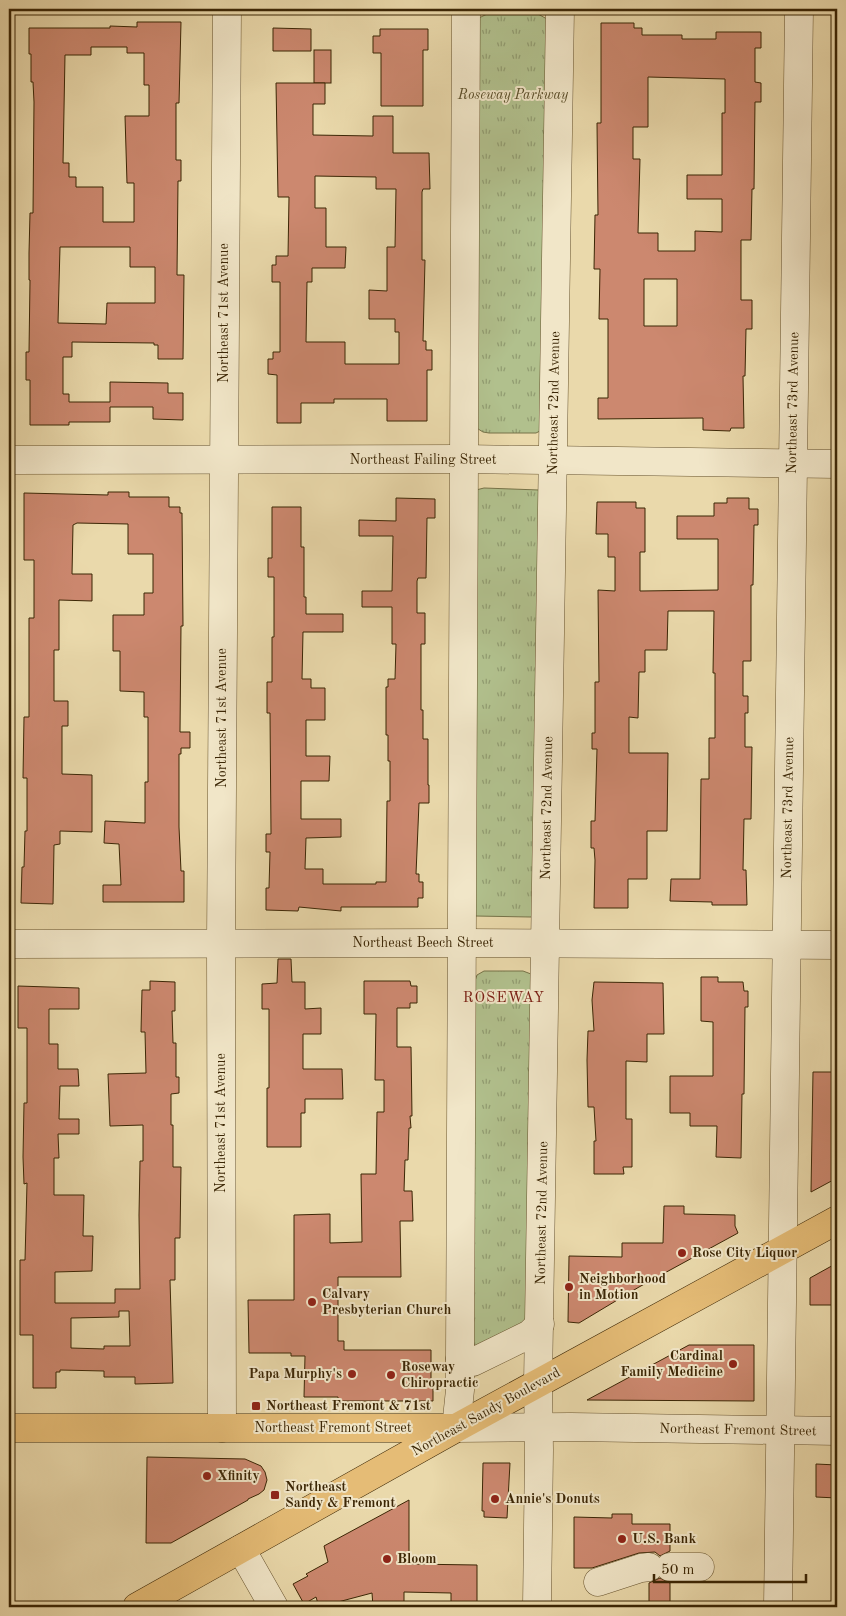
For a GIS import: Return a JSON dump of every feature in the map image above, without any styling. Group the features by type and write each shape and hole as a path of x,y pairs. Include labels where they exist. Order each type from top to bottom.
{"main road":[{"name":"Northeast Sandy Boulevard","path":"137,1607 456,1428 837,1220"},
{"name":"Northeast Fremont Street","path":"9,1428 456,1428"}],"street":[{"name":"Northeast 71st Avenue","path":"222,1428 220,944 227,9"},
{"path":"456,1428 460,1390 466,9"},
{"name":"Northeast 72nd Avenue","path":"537,1607 540,1428 538,1384 560,9"},
{"name":"Northeast 73rd Avenue","path":"778,1607 799,9"},
{"name":"Northeast Failing Street","path":"9,460 463,459 837,464"},
{"name":"Northeast Beech Street","path":"9,944 545,943 837,945"},
{"path":"460,1359 473,1362 530,1334 540,1324"},
{"name":"Northeast Fremont Street","path":"456,1428 837,1431"},
{"path":"241,1549 274,1607"},
{"path":"610,1584 672,1572"}],"green space":[{"name":"Roseway Parkway","path":"489,13 538,14 547,19 540,431 536,433 489,433 475,427 479,18"},
{"path":"484,488 539,490 533,917 475,916 476,490"},
{"path":"484,971 523,971 531,974 528,1322 475,1346 473,1343 475,981 477,975"}],"building":[{"path":"137,22 181,22 179,103 176,103 176,160 181,160 181,181 178,181 177,275 184,275 183,359 158,359 158,345 154,345 154,343 72,342 72,357 63,357 63,394 69,394 69,402 110,402 110,382 168,383 168,393 183,393 183,420 153,419 153,407 110,407 110,422 69,422 69,425 30,425 30,380 26,380 26,352 29,352 29,253 30,213 33,213 34,102 33,82 31,82 31,54 29,54 29,28 137,27","holes":["91,47 127,47 127,53 144,53 144,85 149,85 149,116 125,116 127,183 134,183 134,222 103,222 103,187 76,187 76,177 69,177 69,163 63,163 65,55 91,55","60,247 130,247 130,267 155,267 155,303 107,303 106,324 58,323"]},
{"path":"601,23 634,23 634,28 642,28 642,35 682,35 682,39 716,39 716,32 761,32 761,48 755,48 755,82 761,83 761,102 755,102 754,189 752,189 751,240 741,240 741,300 752,300 752,329 746,329 745,376 743,376 744,428 731,428 730,431 703,430 703,418 598,419 598,398 608,398 608,319 599,319 600,269 594,269 595,215 598,215 597,123 601,123","holes":["648,77 725,79 725,113 722,113 722,175 687,175 687,199 722,199 722,232 695,231 695,251 658,251 658,233 638,233 640,159 633,159 633,127 648,127","644,279 677,279 677,326 644,326"]},
{"path":"273,28 311,29 311,51 273,51"},
{"path":"380,29 428,29 428,50 423,50 423,106 381,106 381,53 373,53 373,36 380,36"},
{"path":"314,50 331,50 331,83 314,83"},
{"path":"276,83 325,83 325,104 313,104 313,135 373,136 373,116 393,116 393,153 429,153 430,189 423,189 422,192 422,260 425,260 423,341 426,341 426,350 432,350 432,370 427,370 427,421 387,421 387,399 334,399 334,403 301,403 301,423 277,423 277,375 268,374 268,359 273,359 273,352 280,352 280,282 272,282 272,265 276,265 276,256 288,256 289,197 278,197","holes":["315,176 376,177 376,189 396,189 395,247 387,247 387,291 369,290 369,319 395,319 395,332 399,332 399,364 345,364 345,342 306,342 307,282 312,282 312,268 345,268 346,247 326,247 326,208 315,208"]},
{"path":"108,492 129,492 129,497 169,497 169,507 180,507 180,513 182,513 183,626 181,626 180,732 190,732 190,748 181,748 181,754 179,754 179,827 181,871 184,871 184,902 103,902 103,885 121,885 119,844 104,843 105,821 145,823 145,782 148,782 148,717 144,717 144,692 120,691 120,651 113,651 113,615 144,615 144,593 153,593 153,554 128,554 128,524 77,523 73,525 72,574 92,574 92,601 59,600 59,650 54,650 54,701 68,701 68,726 62,726 62,774 92,775 92,832 60,831 60,844 54,845 53,904 21,903 25,831 27,831 27,778 23,778 24,717 29,717 29,618 34,618 34,560 24,560 24,493 108,495"},
{"path":"396,498 435,499 435,518 427,518 426,578 418,578 417,581 417,613 425,613 425,644 421,644 421,710 423,710 423,739 428,739 429,785 429,803 419,803 416,874 419,874 419,882 423,882 423,898 418,898 418,907 341,907 341,911 299,907 298,911 266,910 266,888 269,888 270,852 266,852 266,834 271,834 270,713 267,713 267,682 272,682 272,637 274,637 274,577 268,577 268,558 272,558 272,507 301,507 301,547 304,547 306,614 343,614 343,632 303,632 302,679 311,679 311,688 325,688 325,720 306,720 306,756 330,756 329,781 301,781 301,819 341,819 341,837 306,838 305,869 323,869 323,884 376,884 376,882 386,882 387,801 390,801 390,761 388,761 388,735 386,735 386,687 388,687 388,679 395,679 396,644 392,644 392,607 362,607 362,591 392,591 393,536 359,536 359,520 396,521"},
{"path":"727,498 749,498 749,509 758,509 758,525 754,525 753,585 751,585 751,661 743,661 743,696 748,696 748,713 745,713 745,747 752,747 751,819 744,819 743,870 746,870 747,905 712,905 712,902 670,901 671,879 700,879 701,779 709,779 709,738 715,738 715,673 713,673 714,611 668,611 667,650 645,650 645,672 639,672 638,718 629,717 629,753 668,753 667,831 647,831 647,879 628,879 628,908 594,908 595,860 594,848 591,848 591,821 595,821 597,749 592,749 592,733 595,733 595,682 599,682 598,590 615,591 615,557 608,557 608,534 596,534 597,502 636,502 636,508 645,508 645,552 640,552 640,591 718,590 718,539 677,539 677,516 714,516 714,503 727,503"},
{"path":"278,959 291,959 292,982 305,982 305,1009 321,1008 321,1034 303,1034 303,1069 342,1069 343,1099 305,1099 305,1113 301,1113 301,1147 267,1147 269,1009 262,1009 262,984 277,983"},
{"path":"701,977 718,977 718,982 743,982 744,991 748,991 748,1007 745,1007 741,1158 716,1157 717,1126 690,1126 690,1113 670,1113 670,1076 713,1076 713,1022 701,1021"},
{"path":"150,981 175,982 175,1011 172,1011 173,1043 176,1043 176,1077 179,1077 179,1093 171,1094 171,1125 173,1125 173,1167 181,1167 180,1238 175,1238 175,1280 170,1280 173,1383 135,1384 135,1377 104,1377 104,1371 60,1370 60,1372 56,1372 56,1388 33,1388 33,1335 20,1335 20,1260 25,1260 27,1183 24,1184 23,1157 24,1103 27,1103 27,1028 18,1028 18,986 79,988 79,1009 49,1009 49,1044 58,1044 58,1069 78,1069 79,1086 60,1086 59,1119 79,1119 79,1134 58,1134 59,1158 54,1158 54,1195 84,1195 83,1236 93,1236 92,1271 55,1272 55,1303 115,1303 115,1289 140,1289 139,1215 140,1161 143,1161 143,1125 110,1126 108,1074 146,1073 145,1032 141,1032 142,990 150,990","holes":["119,1311 129,1311 130,1346 104,1346 104,1349 71,1348 71,1318 119,1317"]},
{"path":"364,981 410,981 411,986 417,986 417,1003 410,1003 410,1008 397,1008 397,1047 411,1047 412,1116 410,1116 411,1128 409,1128 408,1160 405,1160 404,1191 412,1191 413,1221 400,1221 401,1277 338,1277 338,1341 344,1341 344,1350 431,1350 433,1401 338,1401 338,1397 304,1397 305,1356 291,1356 291,1353 249,1353 248,1300 294,1300 294,1215 330,1214 330,1243 362,1242 361,1174 376,1174 377,1112 384,1112 384,1080 375,1080 376,1014 364,1014"},
{"path":"594,982 663,983 664,1034 647,1034 647,1062 626,1061 626,1119 632,1119 632,1167 623,1167 624,1174 594,1174 594,1141 596,1141 594,1107 588,1107 587,1060 588,1031 594,1031 592,1000"},
{"path":"813,1072 837,1072 837,1178 811,1192"},
{"path":"664,1206 684,1206 684,1214 735,1215 735,1226 738,1233 639,1287 579,1323 568,1322 569,1256 622,1257 622,1243 663,1243"},
{"path":"837,1263 837,1305 810,1305 810,1278"},
{"path":"689,1345 754,1345 754,1401 587,1400"},
{"name":"Xfinity","path":"147,1457 245,1459 261,1466 267,1480 264,1490 259,1494 171,1543 146,1543"},
{"name":"Annie's Donuts","path":"483,1463 510,1463 507,1518 484,1517 484,1511 482,1511"},
{"path":"816,1464 837,1465 837,1498 816,1497"},
{"path":"409,1500 409,1564 477,1565 477,1607 451,1607 451,1593 404,1592 404,1607 373,1607 372,1593 319,1607 316,1597 304,1604 293,1584 308,1576 306,1574 328,1562 324,1546"},
{"name":"U.S. Bank","path":"612,1514 632,1514 632,1524 670,1524 670,1551 660,1556 655,1552 639,1553 592,1568 574,1568 574,1517 612,1518"},
{"path":"660,1578 670,1583 670,1607 649,1607 649,1583"}],"place":[{"name":"Rose City Liquor","path":"682,1253"},
{"name":"Neighborhood in Motion","path":"569,1287"},
{"name":"Calvary Presbyterian Church","path":"312,1302"},
{"name":"Cardinal Family Medicine","path":"733,1364"},
{"name":"Papa Murphy's","path":"352,1374"},
{"name":"Roseway Chiropractic","path":"391,1375"},
{"name":"Northeast Fremont & 71st","path":"256,1406"},
{"name":"Xfinity","path":"207,1476"},
{"name":"Northeast Sandy & Fremont","path":"275,1495"},
{"name":"Annie's Donuts","path":"495,1499"},
{"name":"U.S. Bank","path":"622,1539"},
{"name":"Bloom","path":"387,1559"}],"district":[{"name":"ROSEWAY","path":"504,998"}]}
